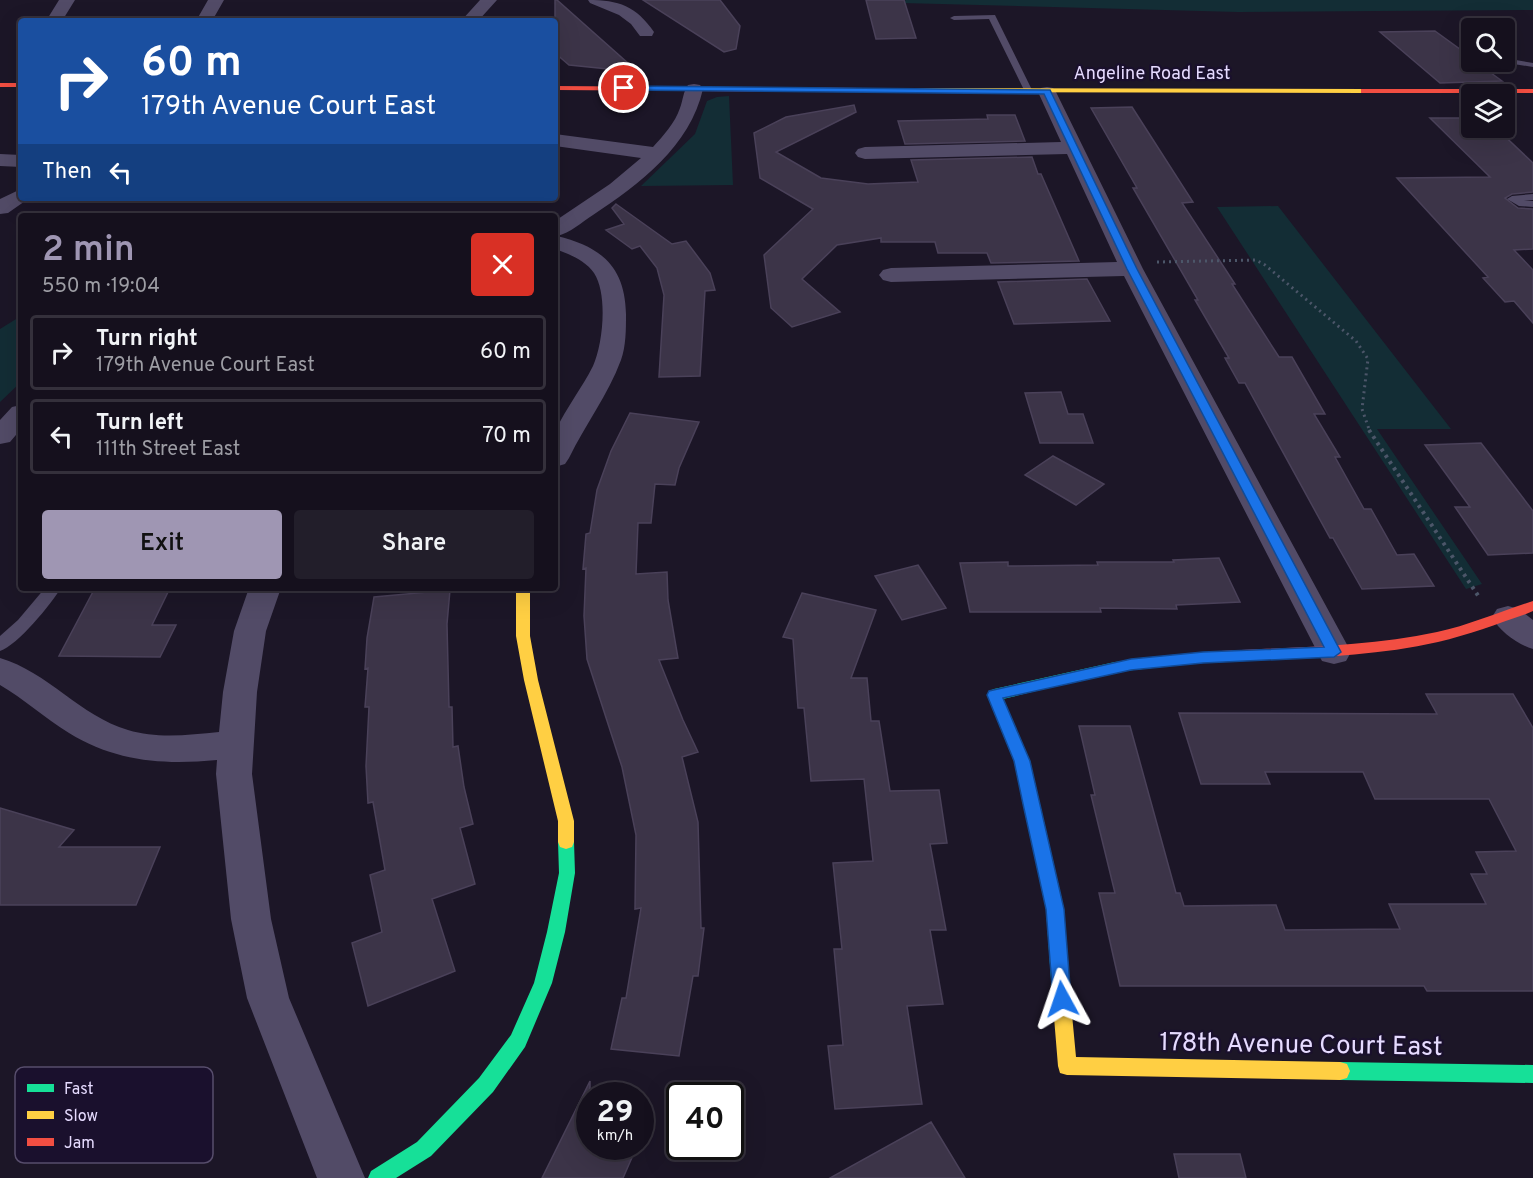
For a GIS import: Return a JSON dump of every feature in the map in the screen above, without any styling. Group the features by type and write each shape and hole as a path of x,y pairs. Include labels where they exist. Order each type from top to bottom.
{"street":[{"path":"56,18 67,0"},
{"path":"206,18 216,0"},
{"path":"472,18 489,0"},
{"path":"596,0 630,14 646,32"},
{"path":"0,85 18,85"},
{"name":"Angeline Road East","path":"558,88 1038,92 1533,91"},
{"path":"558,228 608,196 657,154 679,129 693,103 694,89"},
{"path":"1038,92 1072,148 1131,266 1334,652 1412,643 1512,615 1533,637"},
{"path":"558,140 657,154"},
{"path":"865,153 1072,148"},
{"path":"0,160 18,161"},
{"path":"0,208 18,197"},
{"path":"558,243 586,256 600,266 609,276 615,302 613,347 606,366 558,453"},
{"path":"891,275 1131,266"},
{"path":"1,435 18,416"},
{"path":"264,591 250,631 240,692 234,774 251,919 268,998 341,1178"},
{"path":"378,1178 424,1149 486,1085 518,1041 543,984 556,932 567,873 566,821 531,680 523,636 523,591"},
{"name":"178th Avenue Court East","path":"1334,652 1203,657 1131,664 994,695 1022,761 1055,909 1067,1066 1533,1074"},
{"path":"0,670 43,693 81,722 112,740 139,748 172,750 236,744"}],"lane":[{"path":"954,18 992,17 998,38 1038,92"},
{"path":"1515,62 1533,65"},
{"path":"1533,197 1512,199 1523,204 1533,204"},
{"path":"0,645 23,624 51,591"}],"path":[{"path":"1131,266 1256,260 1356,341 1368,359 1362,409 1367,428 1512,615"}],"shaded area":[{"path":"906,0 1533,0 1533,10 1238,12 902,3"},
{"path":"729,96 733,185 641,186 695,134 707,101"},
{"path":"1278,206 1451,429 1377,429 1482,584 1466,589 1217,207"},
{"path":"18,318 18,385 0,402 0,329"}],"building":[{"path":"555,0 557,0 638,72 569,65 558,56 558,18 555,18"},
{"path":"643,0 720,0 740,26 736,49 724,52"},
{"path":"866,0 904,0 916,38 876,39"},
{"path":"1435,31 1461,50 1461,72 1490,72 1502,81 1440,83 1380,32"},
{"path":"854,105 856,112 776,152 821,178 868,184 918,182 911,160 1032,157 1079,261 991,263 987,253 938,253 935,242 881,242 881,238 837,245 802,279 840,312 792,327 771,308 764,255 813,209 760,178 754,133 786,117"},
{"path":"1132,107 1193,202 1182,203 1235,284 1232,284 1279,357 1292,357 1325,414 1314,414 1340,457 1335,457 1364,509 1371,509 1397,555 1414,554 1434,586 1362,589 1333,538 1330,538 1245,383 1239,383 1225,358 1229,358 1195,300 1198,300 1133,188 1137,188 1091,108"},
{"path":"987,115 1015,115 1025,141 905,144 898,121 988,119"},
{"path":"1430,118 1461,118 1461,138 1507,138 1533,163 1533,192 1512,194 1505,198 1518,208 1533,209 1533,249 1514,250 1533,270 1533,323 1514,301 1505,302 1483,278 1488,277 1397,178 1490,177"},
{"path":"616,204 672,244 686,241 710,273 715,290 705,291 700,376 659,377 664,295 657,268 640,246 632,249 606,230 624,224 612,208"},
{"path":"1087,279 1110,321 1014,324 998,282"},
{"path":"1061,392 1068,414 1083,414 1093,443 1040,443 1025,393"},
{"path":"630,413 699,422 679,468 675,485 655,484 651,523 638,523 636,574 667,572 668,600 678,658 659,660 698,752 682,757 698,822 701,928 704,928 698,976 693,976 679,1056 611,1049 622,998 626,998 641,908 635,909 636,835 622,767 587,659 584,616 586,568 583,569 586,534 590,533 597,490 611,451"},
{"path":"1481,443 1533,511 1533,553 1488,555 1455,507 1470,507 1425,445"},
{"path":"1053,456 1104,484 1076,505 1025,475"},
{"path":"1219,558 1240,602 1176,605 1177,609 1100,608 1101,612 970,612 960,563 1008,562 1008,566 1098,565 1097,562 1174,562 1173,560"},
{"path":"918,565 946,608 902,620 875,576"},
{"path":"93,591 169,591 152,625 176,625 160,657 59,656"},
{"path":"450,591 447,624 449,707 452,707 453,747 458,746 464,787 473,824 460,828 475,884 432,899 455,971 368,1006 352,943 382,932 370,875 385,870 373,802 368,803 366,766 369,707 365,707 368,668 365,669 367,638 374,597"},
{"path":"802,593 876,610 851,678 867,678 871,721 879,721 890,791 939,790 947,843 930,844 946,930 930,930 943,1004 907,1006 922,1104 835,1109 828,1046 843,1045 834,949 842,949 833,863 873,861 864,779 811,781 804,708 798,708 793,639 783,637"},
{"path":"1426,694 1513,694 1533,728 1533,991 1427,991 1424,986 1120,986 1099,893 1115,893 1091,795 1095,795 1079,726 1130,726 1176,893 1180,893 1184,906 1276,905 1285,930 1400,929 1389,904 1486,904 1471,874 1487,874 1476,852 1516,851 1489,799 1375,799 1363,772 1265,772 1270,784 1201,784 1179,713 1437,714"},
{"path":"0,808 74,830 59,847 160,847 136,905 0,905"},
{"path":"576,1109 576,1160 631,1160 623,1178 542,1178"},
{"path":"931,1122 965,1178 830,1178"},
{"path":"1174,1154 1240,1154 1246,1178 1179,1178"}],"traffic: fast":[{"path":"1061,993 1055,909 1022,761 994,695 1115,667 1221,656"},
{"path":"378,1178 424,1149 486,1085 518,1041 543,983 556,932 567,873 566,842"},
{"path":"1340,1071 1533,1074"}],"traffic: slow":[{"path":"859,90 1364,91"},
{"path":"523,591 523,636 531,680 566,821 566,842"},
{"path":"1061,993 1067,1066 1340,1071"}],"traffic: jam":[{"path":"0,85 18,85"},
{"path":"558,88 859,90"},
{"path":"1364,91 1533,91"},
{"path":"1221,656 1329,651 1410,642 1461,630 1533,606"}],"route":[{"path":"624,88 1047,92 1132,269 1334,652 1203,657 1131,664 994,695 1022,761 1055,909 1062,999"}]}
